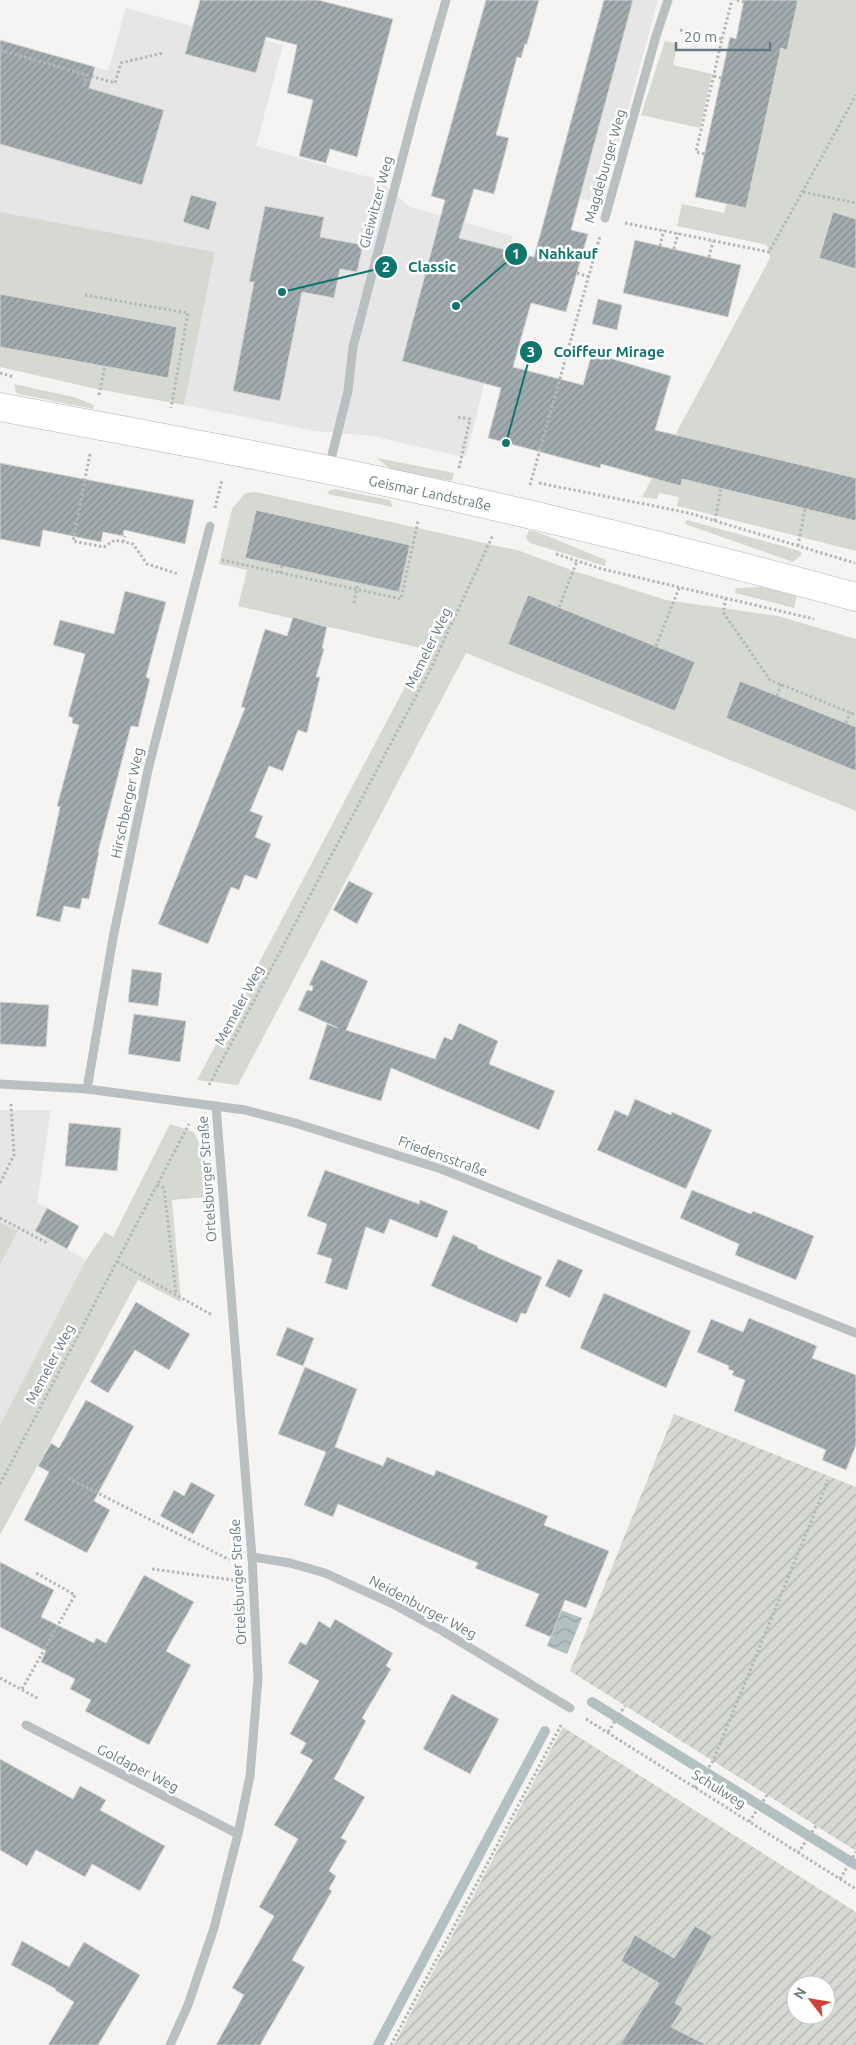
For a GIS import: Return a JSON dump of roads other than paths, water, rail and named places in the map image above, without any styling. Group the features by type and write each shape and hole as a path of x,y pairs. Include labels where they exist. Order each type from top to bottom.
{"main road":[{"name":"Geismar Landstraße","path":"0,407 329,470 523,513 754,569 856,597"}],"street":[{"name":"Gleiwitzer Weg","path":"329,470 348,391 353,347 417,102 446,0"},
{"name":"Magdeburger Weg","path":"605,218 668,0"},
{"name":"Hirschberger Weg","path":"87,1089 113,938 148,770 210,526"},
{"name":"Friedensstraße","path":"5,1084 87,1089 246,1110 295,1123 441,1169 856,1332"},
{"name":"Ortelsburger Straße","path":"170,2045 188,2005 214,1928 238,1834 250,1776 258,1678 252,1557 232,1326 216,1106"},
{"name":"Neidenburger Weg","path":"252,1557 290,1563 325,1573 395,1605 439,1629 570,1708"},
{"name":"Goldaper Weg","path":"26,1725 238,1834"}],"water":[{"path":"561,1610 582,1618 567,1654 547,1646"}],"waterway":[{"path":"592,1702 856,1865"},
{"path":"378,2045 545,1731"}],"place":[{"name":"Classic","path":"282,292"},
{"name":"Nahkauf","path":"456,306"},
{"name":"Coiffeur Mirage","path":"506,443"}]}
